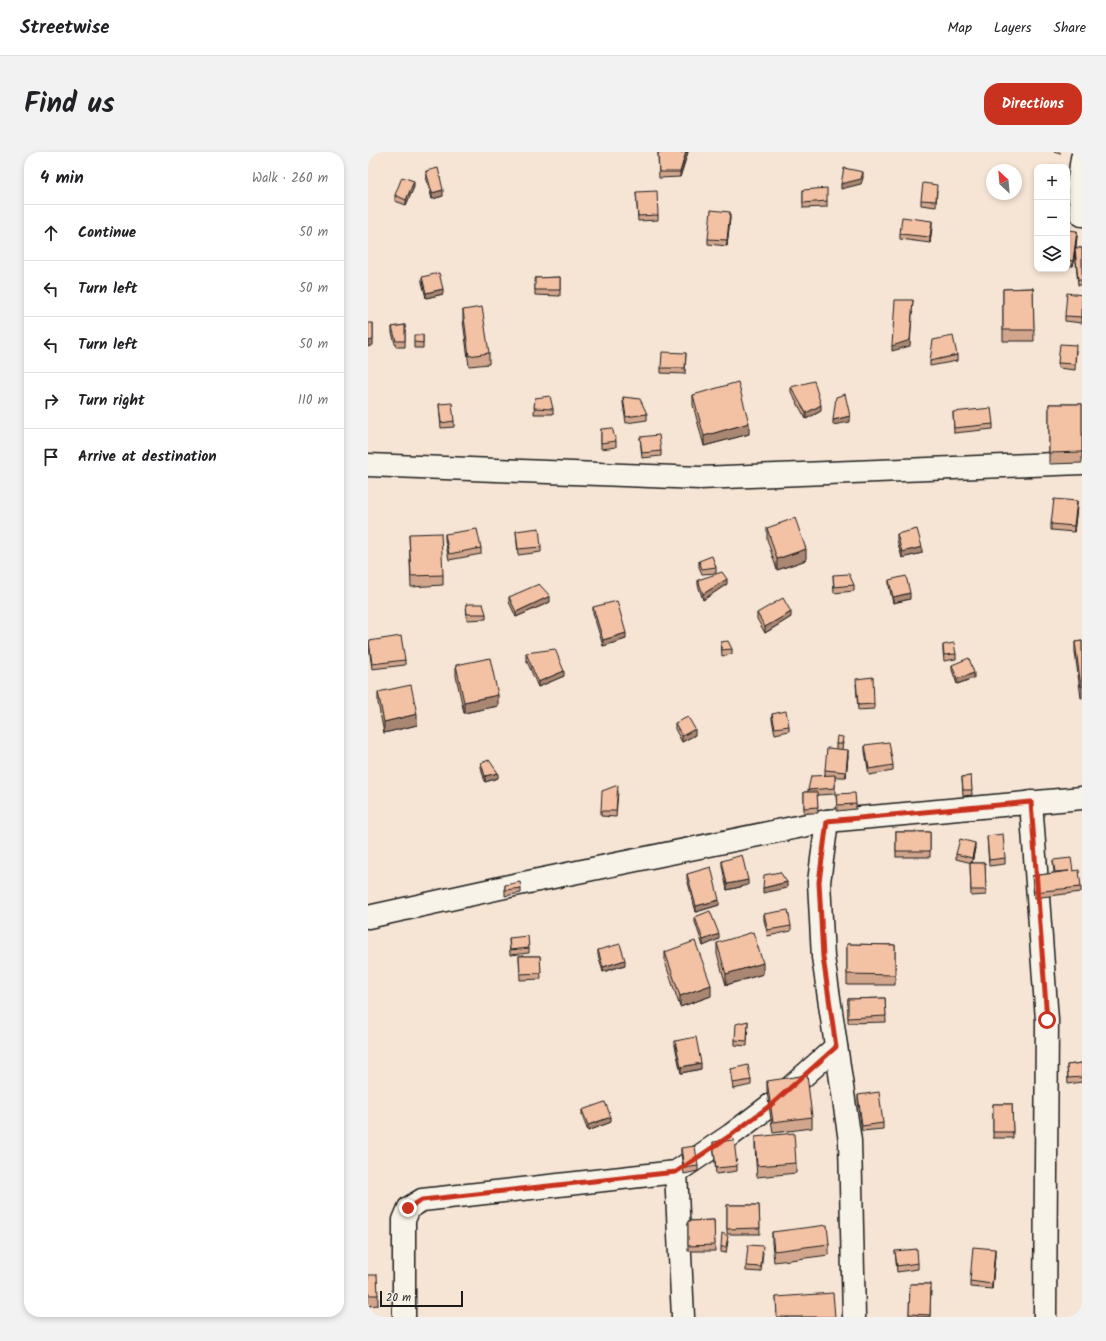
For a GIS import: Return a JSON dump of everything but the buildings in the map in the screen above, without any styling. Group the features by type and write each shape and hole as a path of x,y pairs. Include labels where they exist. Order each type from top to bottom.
{"street":[{"path":"1082,158 1078,185 1082,215"},
{"path":"368,465 700,478 1082,463"},
{"path":"368,917 514,885 827,821 1082,798"},
{"path":"1031,802 1047,1020 1045,1317"},
{"path":"827,821 819,882 823,957 850,1141 854,1317"},
{"path":"404,1317 404,1220 408,1208 422,1200 676,1172 731,1135 772,1104 836,1047"},
{"path":"676,1172 683,1317"}],"route":[{"path":"408,1208 422,1200 676,1172 731,1135 772,1104 836,1047 823,957 819,882 827,821 1031,802 1047,1020"}]}
